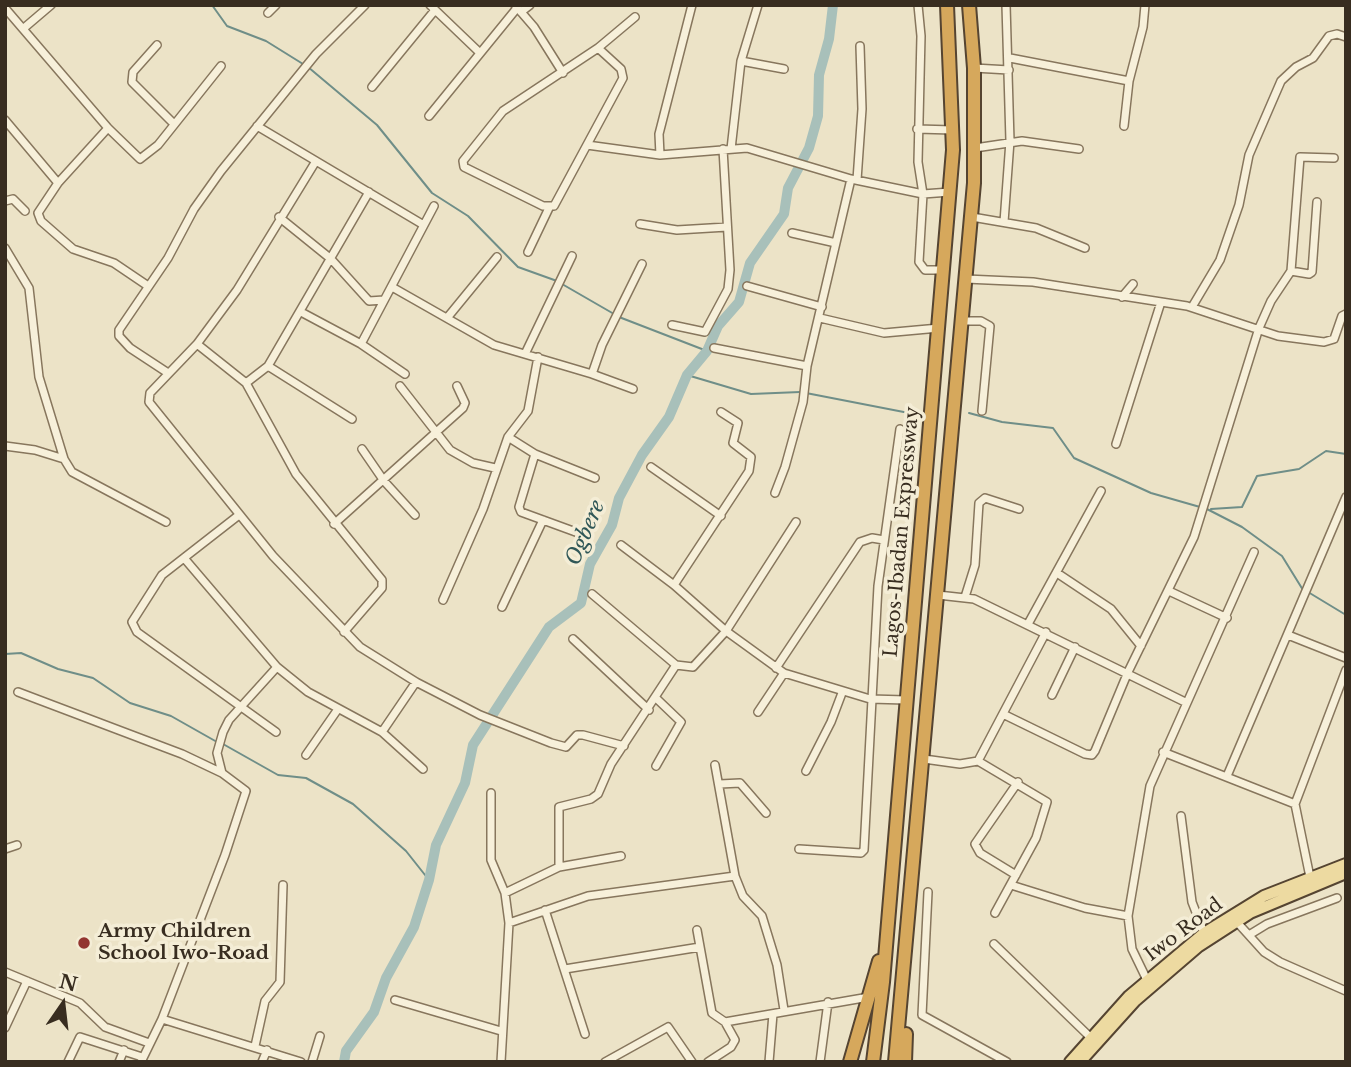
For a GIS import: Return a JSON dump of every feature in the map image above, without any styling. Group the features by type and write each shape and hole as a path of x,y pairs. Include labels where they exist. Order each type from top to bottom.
{"highway":[{"name":"Lagos-Ibadan Expressway","path":"873,1062 950,192 953,130 947,5"},
{"path":"895,1062 907,957 972,218 974,68 969,5"},
{"path":"850,1062 885,947"},
{"path":"905,1062 907,957"}],"main road":[{"name":"Iwo Road","path":"1080,1062 1149,988 1199,946 1236,921 1346,864"},
{"name":"Iwo Road","path":"1070,1062 1090,1037 1146,980 1204,933 1264,896 1346,873"}],"street":[{"path":"24,28 51,5"},
{"path":"268,13 276,5"},
{"path":"167,373 130,348 119,336 119,330 169,258 194,209 316,54 365,5"},
{"path":"429,116 479,52 518,8 530,5"},
{"path":"660,155 659,134 692,5"},
{"path":"671,326 700,333 708,330 730,281 727,149 741,61 758,5"},
{"path":"918,5 921,36 917,129 923,194 920,268 944,270"},
{"path":"1004,222 1010,141 1010,58 1006,5"},
{"path":"1124,126 1129,81 1143,27 1145,5"},
{"path":"5,8 108,128 140,159 158,145 221,66"},
{"path":"372,87 432,8 479,52"},
{"path":"518,8 563,73"},
{"path":"549,208 464,167 463,163 493,121 598,48 635,16"},
{"path":"1192,307 1220,260 1240,205 1249,156 1281,81 1296,67 1313,58 1329,36 1337,34 1346,37"},
{"path":"157,45 133,72 132,82 173,123"},
{"path":"775,493 803,402 807,366 854,180 862,109 860,46"},
{"path":"528,252 549,208 554,206 623,78 621,69 598,48"},
{"path":"1010,58 1129,81"},
{"path":"741,61 785,69"},
{"path":"974,68 1009,70"},
{"path":"5,120 58,183"},
{"path":"257,126 422,224"},
{"path":"108,128 39,208 41,221 74,249 114,262 148,286"},
{"path":"917,129 953,130"},
{"path":"975,148 1010,141 1079,149"},
{"path":"587,145 660,155 747,148 854,180 923,194 950,192"},
{"path":"1005,715 1092,755 1205,507 1259,328 1270,302 1291,271 1300,157 1334,158"},
{"path":"316,161 279,217 237,290 197,344 150,393 149,402 239,515 307,594 360,647 416,682 480,715 566,747 577,735 624,746"},
{"path":"246,383 268,366 369,192"},
{"path":"5,201 13,199 25,211"},
{"path":"1291,271 1309,274 1313,269 1317,202"},
{"path":"361,344 422,224 434,206"},
{"path":"279,217 331,259 369,301 384,300"},
{"path":"972,218 1036,228 1085,248"},
{"path":"640,224 677,230 727,228"},
{"path":"792,233 836,243"},
{"path":"5,248 29,288 39,377 64,459 72,472 166,522"},
{"path":"525,354 572,256"},
{"path":"447,318 496,257"},
{"path":"592,374 615,318 642,264"},
{"path":"966,279 1023,281 1192,307 1278,336 1329,341 1334,339 1342,316 1346,314"},
{"path":"1122,297 1133,284"},
{"path":"747,286 822,307"},
{"path":"391,287 480,339 633,389"},
{"path":"1116,444 1161,302"},
{"path":"301,312 361,344 405,374"},
{"path":"820,318 884,333 939,328"},
{"path":"962,321 981,321 990,326 982,411"},
{"path":"197,344 246,383 296,474 384,583 364,611 344,632"},
{"path":"714,348 807,366"},
{"path":"443,600 483,509 495,468 508,437 528,411 538,357"},
{"path":"268,366 352,419"},
{"path":"400,386 450,450 467,460 495,468"},
{"path":"334,524 463,408 464,403 457,386"},
{"path":"674,585 736,495 752,463 749,455 733,443 738,423 721,412"},
{"path":"799,849 861,853 864,850 870,699 884,540 900,429"},
{"path":"508,437 536,454 595,478"},
{"path":"5,446 35,450 64,459"},
{"path":"362,449 384,481 415,515"},
{"path":"536,454 519,507 526,515 584,535"},
{"path":"652,467 721,516"},
{"path":"1028,624 1101,491"},
{"path":"1227,776 1346,496"},
{"path":"965,597 975,565 979,503 985,498 1019,509"},
{"path":"239,515 155,582 136,613 133,628 276,732"},
{"path":"502,607 542,520"},
{"path":"592,594 677,665 693,667 726,631 796,522"},
{"path":"776,668 860,542 872,538 884,540"},
{"path":"621,545 674,585 726,631 784,673 870,699 906,700"},
{"path":"1146,980 1132,949 1128,916 1146,803 1163,752 1227,618 1254,552"},
{"path":"184,558 277,667 309,692 382,732 423,769"},
{"path":"1057,573 1111,608 1141,646"},
{"path":"1169,591 1227,618"},
{"path":"938,595 965,597 1028,624 1185,702"},
{"path":"978,761 1005,715 1046,632"},
{"path":"1288,635 1346,658"},
{"path":"573,639 649,710"},
{"path":"1052,695 1075,646"},
{"path":"559,867 559,807 596,797 624,746 677,665"},
{"path":"222,773 218,741 229,720 277,667"},
{"path":"1310,881 1310,867 1295,804 1346,670"},
{"path":"758,712 784,673"},
{"path":"382,732 416,682"},
{"path":"18,692 145,739 222,773 246,791 245,800 162,1019 142,1059 124,1050 80,1037 68,1062"},
{"path":"806,771 831,722 842,692"},
{"path":"656,766 681,722 657,699"},
{"path":"306,755 338,709"},
{"path":"1163,752 1295,804"},
{"path":"924,759 960,764 978,761 1044,797 1047,807 1039,832 995,912"},
{"path":"715,765 735,876 743,896 762,916 777,965 784,1010"},
{"path":"1016,875 980,853 975,844 1018,782"},
{"path":"720,784 740,783 766,813"},
{"path":"491,793 491,860 505,893 509,923 501,1062"},
{"path":"1181,816 1192,902 1204,933"},
{"path":"5,849 17,845"},
{"path":"505,893 559,867 621,856"},
{"path":"509,923 600,894 735,876"},
{"path":"255,1046 265,1001 280,982 283,885"},
{"path":"1011,885 1085,908 1128,916"},
{"path":"928,892 922,1015 1007,1062"},
{"path":"1249,935 1310,906 1337,898"},
{"path":"545,911 584,1034"},
{"path":"1236,921 1264,952 1280,962 1346,991"},
{"path":"697,930 712,1013 725,1022 735,1044 708,1062"},
{"path":"994,944 1090,1037"},
{"path":"565,969 700,947"},
{"path":"5,972 80,1003 105,1027 149,1043"},
{"path":"5,1028 27,981"},
{"path":"725,1022 869,997"},
{"path":"395,1000 502,1031"},
{"path":"820,1062 828,1002"},
{"path":"769,1062 773,1014"},
{"path":"162,1019 298,1061"},
{"path":"605,1062 668,1027 692,1062"},
{"path":"312,1062 320,1036"},
{"path":"119,1062 124,1050"},
{"path":"262,1062 267,1050"}],"waterway":[{"path":"212,5 227,26 266,41 303,64"},
{"name":"Ogbere","path":"344,1062 346,1051 374,1012 386,978 414,927 429,880 436,845 465,783 473,745 549,627 581,603 590,564 612,525 619,498 642,455 669,417 687,375 707,351 718,326 739,302 750,263 784,214 788,188 809,148 818,116 819,75 829,39 833,5"},
{"path":"308,67 377,125 432,193 468,216 518,267 557,281"},
{"path":"562,284 614,314"},
{"path":"619,317 707,351"},
{"path":"687,375 751,394 800,392"},
{"path":"806,393 914,414"},
{"path":"969,413 1002,422 1053,428 1074,458 1151,493 1200,507"},
{"path":"1211,509 1242,507 1257,476 1299,469 1326,451 1346,454"},
{"path":"1205,508 1242,527 1282,556 1303,590"},
{"path":"1308,592 1346,615"},
{"path":"5,654 21,653 58,669 93,678 130,703 171,716 217,742"},
{"path":"223,744 278,775 306,778 353,804 406,851 429,880"}],"place":[{"name":"Army Children School Iwo-Road","path":"84,943"}]}
